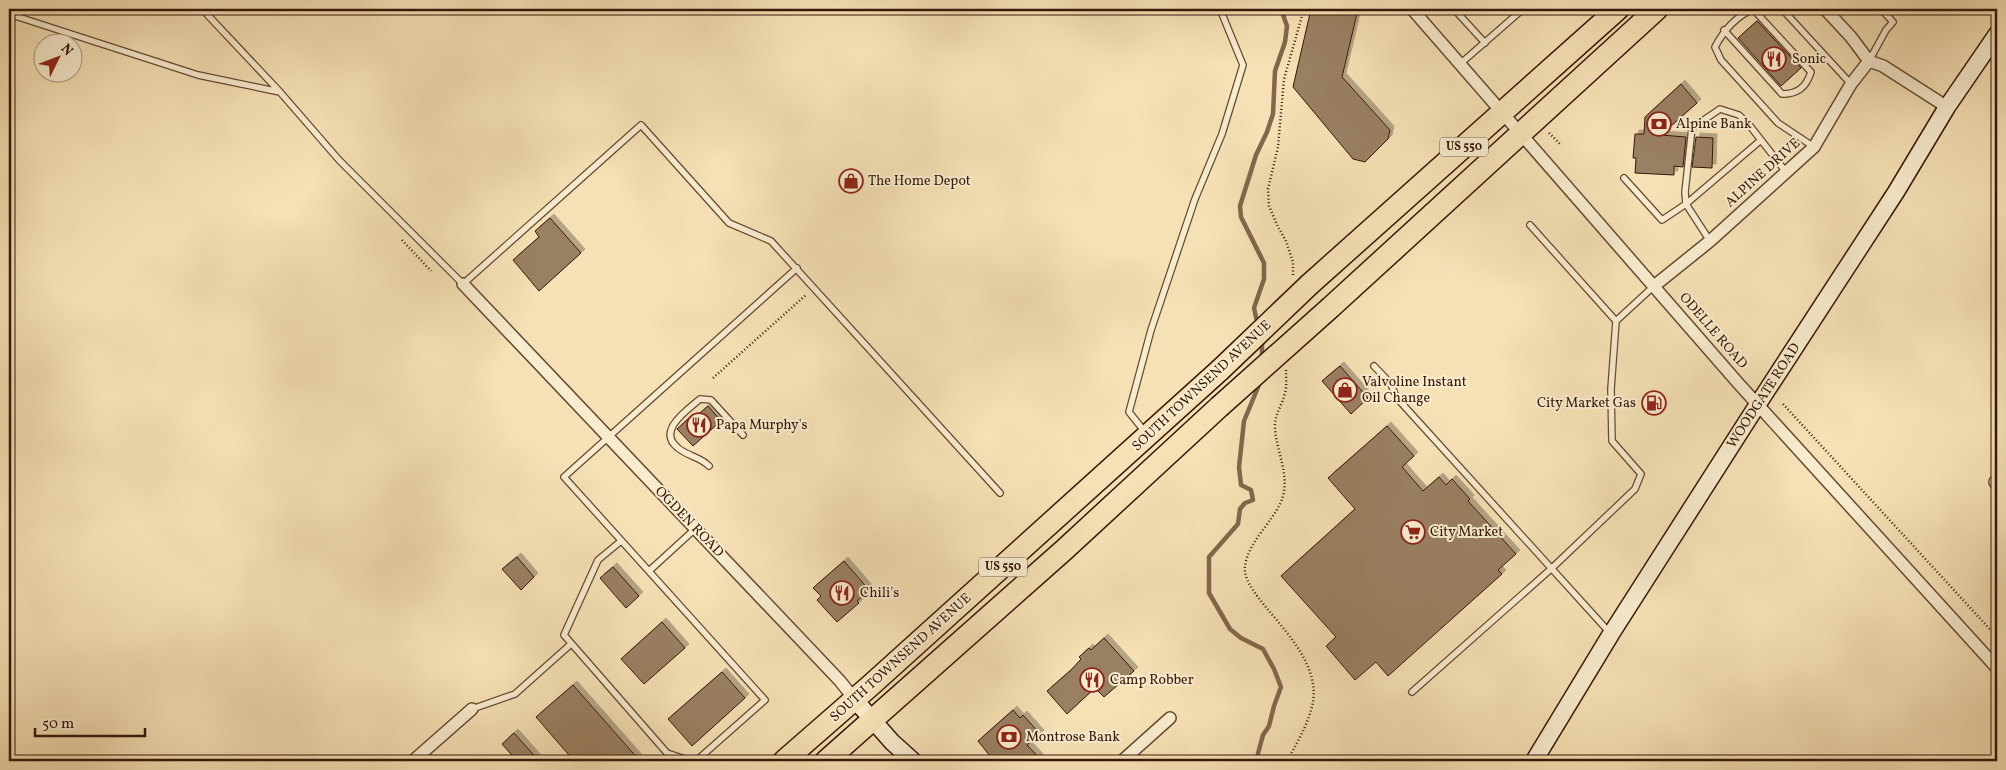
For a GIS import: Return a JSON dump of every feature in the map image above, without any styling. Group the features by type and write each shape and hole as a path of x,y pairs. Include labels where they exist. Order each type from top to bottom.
{"highway":[{"name":"SOUTH TOWNSEND AVENUE","path":"784,761 855,700 1220,370 1302,282 1502,113 1618,9"},
{"name":"SOUTH TOWNSEND AVENUE","path":"826,761 1064,550 1657,9"}],"street":[{"path":"1825,9 1851,37 1868,61 1883,66 1947,106"},
{"name":"ODELLE ROAD","path":"1417,10 1502,113 1758,404 1997,668"},
{"name":"WOODGATE ROAD","path":"1534,761 1611,634 1896,192 1947,106 1997,34"},
{"name":"ALPINE DRIVE","path":"1654,286 1710,241 1814,147 1851,84 1868,61"},
{"name":"OGDEN ROAD","path":"463,284 840,681 892,742 913,761"},
{"path":"413,761 472,709"},
{"path":"1122,761 1170,718"}],"lane":[{"path":"202,9 280,92 339,160 463,284 641,125 729,223 771,241 1000,493"},
{"path":"1148,435 1129,412 1151,330 1195,199 1222,134 1243,65 1220,9"},
{"path":"1454,9 1485,43"},
{"path":"1460,64 1523,9"},
{"path":"1724,30 1782,94 1794,94 1808,82 1811,72 1753,9 1740,16 1724,30 1715,46 1721,60 1778,123 1814,147"},
{"path":"1782,9 1851,84"},
{"path":"1868,61 1886,30 1893,22 1881,9"},
{"path":"9,14 198,75 280,92"},
{"path":"1710,241 1686,204 1684,192 1692,128 1720,109 1739,115 1786,172"},
{"path":"1624,178 1662,220 1686,204 1761,140"},
{"path":"1530,225 1616,321"},
{"path":"696,761 764,700 564,477 796,268"},
{"path":"1412,692 1552,568 1635,489 1641,474 1612,441 1611,389 1616,321 1654,286"},
{"path":"1374,366 1391,384 1396,396 1611,634"},
{"path":"709,466 702,459 678,449 672,441 670,432 674,424 690,408 700,399 711,400 743,435"},
{"path":"649,571 695,529"},
{"path":"621,540 598,560 564,635 668,753 691,761"},
{"path":"472,709 515,694 571,644"}],"path":[{"path":"1302,282 1286,240 1269,206 1268,189 1278,148 1284,79 1304,9"},
{"path":"1549,133 1561,145"},
{"path":"713,378 814,288"},
{"path":"1286,365 1285,393 1276,413 1275,428 1285,485 1280,504 1256,538 1244,567 1247,580 1254,593 1296,644 1312,678 1313,701 1306,724 1287,761"},
{"path":"1783,404 1997,637"}],"building":[{"path":"1311,9 1358,9 1342,77 1390,130 1388,139 1365,162 1353,159 1293,87"},
{"path":"1757,21 1801,68 1781,86 1738,38"},
{"name":"Alpine Bank","path":"1681,84 1697,103 1661,135 1686,137 1683,167 1674,166 1674,175 1635,173 1636,158 1633,158 1635,134 1644,134 1645,117"},
{"path":"1696,137 1713,138 1712,168 1692,167"},
{"path":"550,218 581,253 539,291 513,260 539,237 535,231"},
{"name":"Valvoline Instant Oil Change","path":"1340,366 1368,398 1351,414 1322,381"},
{"name":"Papa Murphy's","path":"708,406 721,421 693,446 677,429 689,418 692,420"},
{"name":"City Market","path":"1387,426 1414,456 1402,467 1423,491 1439,477 1446,485 1452,479 1470,499 1468,501 1516,554 1498,570 1502,574 1388,676 1376,662 1355,680 1326,646 1336,637 1281,576 1355,509 1328,478"},
{"path":"517,557 534,577 521,590 502,569"},
{"name":"Chili's","path":"844,561 869,590 857,601 859,603 837,622 817,600 821,596 813,588"},
{"path":"613,567 639,596 626,608 600,578"},
{"path":"662,622 685,648 644,684 621,659"},
{"name":"Camp Robber","path":"1104,638 1134,671 1104,697 1095,688 1067,714 1047,691 1071,670 1081,659 1079,657 1089,648 1091,650"},
{"path":"722,672 745,698 692,746 668,719"},
{"path":"573,685 640,761 574,761 536,717"},
{"name":"Montrose Bank","path":"1013,710 1020,718 1023,715 1040,734 1027,745 1042,761 1022,761 1016,755 1010,761 994,761 978,741"},
{"path":"514,733 539,761 517,761 502,744"}],"waterway":[{"path":"1258,326 1254,308 1264,279 1264,263 1241,217 1240,206 1256,155 1273,114 1275,71 1285,42 1287,26 1281,9"},
{"path":"1262,341 1262,358"},
{"path":"1256,761 1263,735 1269,726 1281,687 1263,649 1241,638 1230,629 1209,593 1209,557 1238,524 1240,509 1245,503 1253,500 1251,490 1241,485 1239,467 1244,421 1261,380"}],"place":[{"name":"Sonic","path":"1774,59"},
{"name":"Alpine Bank","path":"1659,124"},
{"name":"The Home Depot","path":"851,181"},
{"name":"Valvoline Instant Oil Change","path":"1345,390"},
{"name":"City Market Gas","path":"1654,403"},
{"name":"Papa Murphy's","path":"699,425"},
{"name":"City Market","path":"1413,532"},
{"name":"Chili's","path":"842,593"},
{"name":"Camp Robber","path":"1092,680"},
{"name":"Montrose Bank","path":"1009,737"}]}
